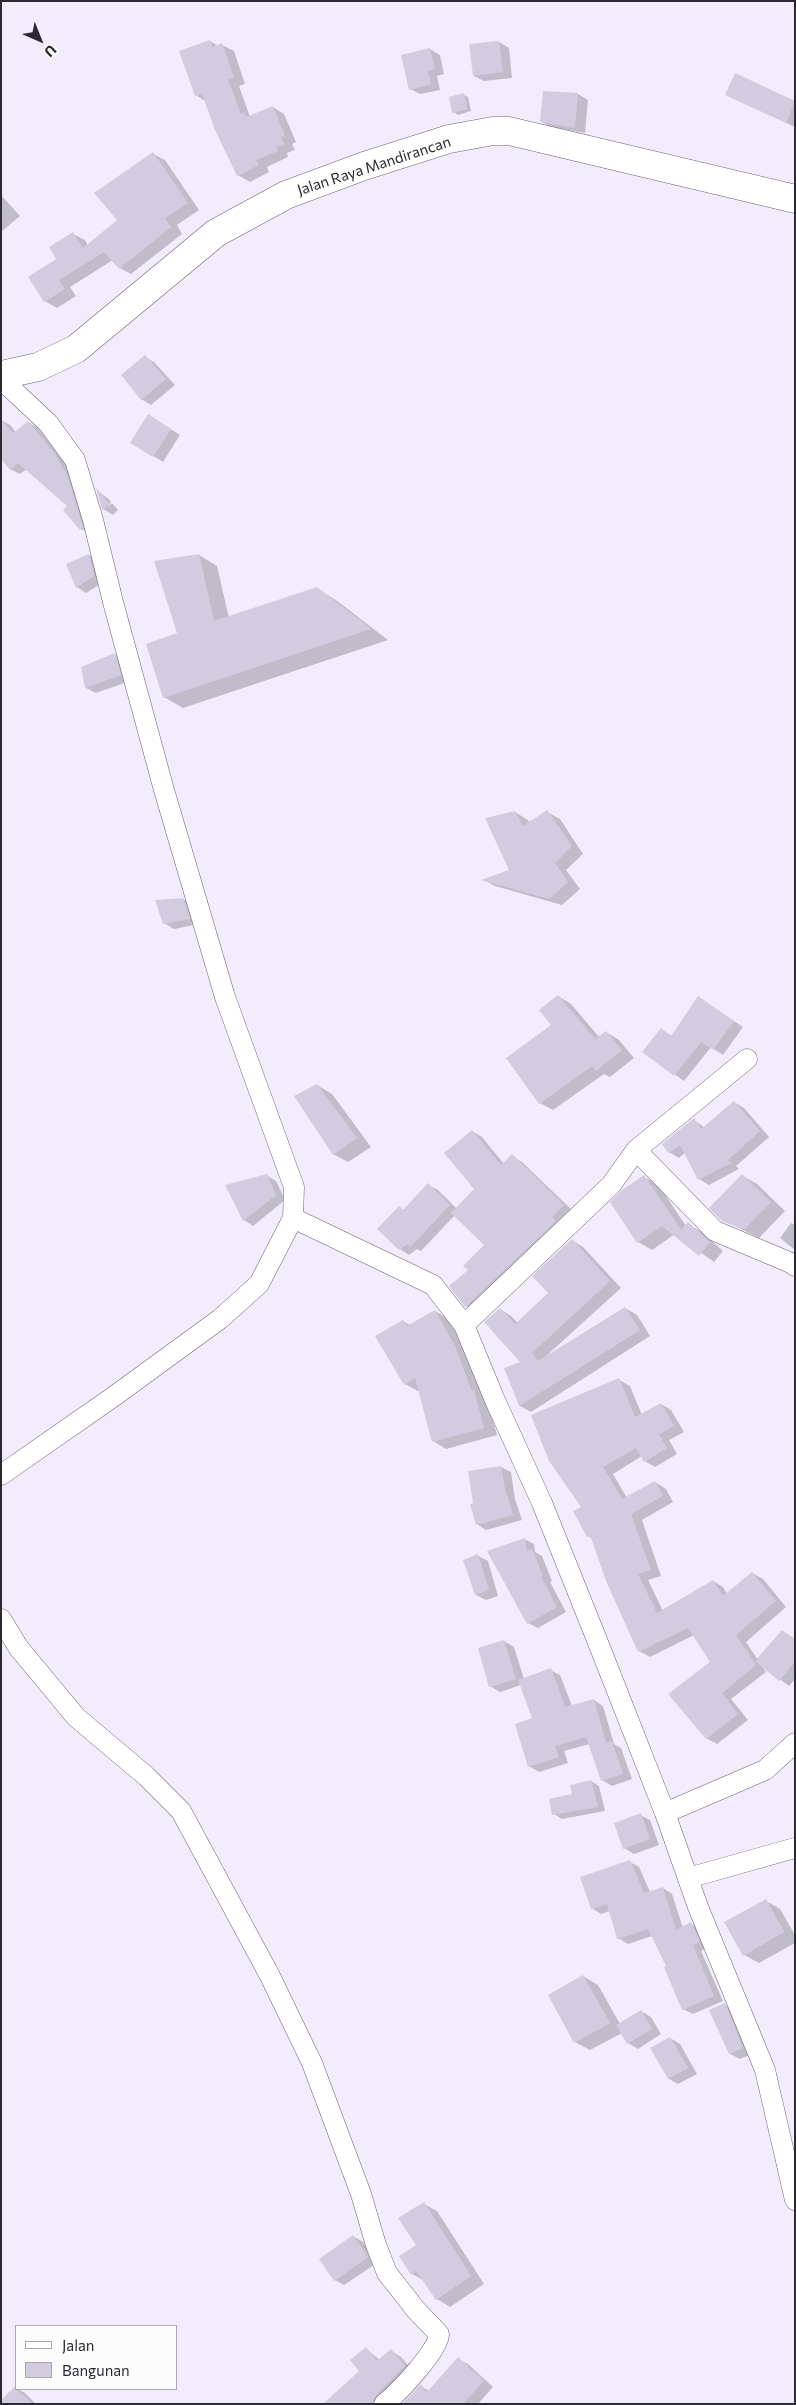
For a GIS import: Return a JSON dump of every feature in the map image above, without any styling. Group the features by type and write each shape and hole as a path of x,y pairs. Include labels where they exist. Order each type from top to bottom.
{"street":[{"name":"Jalan Raya Mandirancan","path":"1,375 38,367 76,349 216,233 286,195 364,166 449,140 493,131 509,131 795,199"},
{"path":"1,379 48,423 74,460 93,520 113,602 164,790 225,997 294,1187 293,1218 259,1284 220,1319 1,1475"},
{"path":"464,1325 611,1185 636,1150 747,1059"},
{"path":"636,1150 715,1231 795,1266"},
{"path":"293,1218 433,1284 464,1325 494,1398 542,1503 765,2070 795,2200"},
{"path":"1,1619 18,1647 76,1717 146,1776 182,1810 270,1976 312,2063 361,2194 387,2274 416,2310 439,2334 434,2347 421,2364 384,2404"},
{"path":"665,1813 766,1770 795,1742"},
{"path":"688,1878 795,1848"}],"building":[{"path":"210,40 212,47 222,43 234,78 228,80 241,114 244,112 246,117 273,106 285,136 281,137 284,144 276,147 278,151 256,160 259,165 237,176 215,130 202,94 195,96 179,51"},
{"path":"499,41 503,72 473,76 469,44"},
{"path":"430,48 435,69 428,71 431,84 409,90 401,55"},
{"path":"735,73 795,101 786,123 725,95"},
{"path":"543,91 578,93 575,128 540,122"},
{"path":"464,93 467,109 452,113 449,97"},
{"path":"153,152 188,203 165,218 171,227 119,269 104,252 59,280 65,289 44,302 28,277 56,259 49,247 73,232 83,248 117,220 94,193"},
{"path":"145,355 166,379 141,400 121,375"},
{"path":"148,414 171,429 153,457 130,443"},
{"path":"1,419 13,433 28,421 54,453 67,475 83,527 80,530 63,510 67,506 18,463 10,470 1,459"},
{"path":"96,488 109,504 102,510"},
{"path":"89,554 94,576 76,588 66,564"},
{"path":"199,554 214,621 317,587 371,629 163,698 146,644 177,633 154,561"},
{"path":"115,653 121,675 85,688 81,667"},
{"path":"547,810 572,846 555,863 568,882 549,899 481,880 509,870 485,818 515,811 523,826"},
{"path":"183,898 190,919 163,924 155,900"},
{"path":"558,995 595,1039 606,1031 622,1050 596,1071 592,1066 539,1104 506,1058 551,1025 539,1010"},
{"path":"698,996 734,1021 713,1050 701,1042 674,1076 642,1052 661,1028 671,1036"},
{"path":"317,1084 357,1138 333,1155 294,1096"},
{"path":"734,1101 760,1131 728,1160 731,1163 698,1180 680,1145 668,1153 662,1144 694,1118 701,1129"},
{"path":"472,1130 501,1165 512,1154 564,1205 552,1217 556,1221 465,1307 449,1286 468,1270 463,1266 484,1245 451,1213 474,1189 444,1153"},
{"path":"267,1174 276,1195 243,1221 225,1185"},
{"path":"742,1174 771,1202 744,1230 722,1221 709,1208"},
{"path":"644,1175 681,1230 688,1222 710,1242 699,1256 662,1226 637,1243 610,1202 622,1190"},
{"path":"428,1183 450,1205 410,1247 408,1244 399,1250 377,1229 399,1206 403,1210"},
{"path":"572,1239 610,1281 532,1353 538,1361 625,1307 640,1330 519,1406 504,1368 520,1362 484,1322 500,1308 515,1324 548,1293 532,1276"},
{"path":"435,1310 456,1348 471,1390 474,1390 484,1428 432,1442 415,1378 404,1385 375,1336 403,1320 407,1326"},
{"path":"619,1378 635,1417 661,1403 674,1426 659,1434 667,1448 644,1462 636,1448 603,1467 622,1499 655,1481 663,1496 631,1514 651,1570 638,1574 657,1613 713,1580 723,1596 752,1572 776,1601 736,1635 756,1665 722,1693 738,1714 706,1739 668,1694 710,1662 688,1628 638,1652 606,1581 590,1535 587,1537 573,1511 581,1507 549,1461 531,1415"},
{"path":"501,1466 506,1494 513,1515 476,1525 470,1504 473,1503 468,1471"},
{"path":"525,1538 527,1551 532,1549 543,1576 541,1577 557,1607 527,1624 487,1551"},
{"path":"478,1554 489,1590 475,1595 463,1560"},
{"path":"782,1630 795,1640 795,1662 779,1681 755,1661"},
{"path":"504,1640 516,1679 489,1687 478,1648"},
{"path":"551,1668 565,1707 594,1699 606,1743 612,1741 623,1774 601,1781 586,1737 555,1746 559,1757 528,1767 515,1724 532,1718 518,1680"},
{"path":"591,1780 598,1807 552,1815 549,1799 572,1794 570,1785"},
{"path":"641,1813 650,1839 623,1849 614,1823"},
{"path":"630,1860 644,1893 663,1887 676,1930 691,1922 700,1942 693,1945 714,1996 682,2010 664,1967 666,1966 648,1929 617,1939 607,1904 591,1909 580,1877"},
{"path":"766,1899 784,1932 743,1956 724,1922"},
{"path":"583,1975 610,2023 574,2043 548,1995"},
{"path":"725,2003 743,2048 729,2054 709,2010"},
{"path":"641,2010 652,2029 627,2044 616,2025"},
{"path":"670,2037 688,2068 668,2079 650,2048"},
{"path":"424,2202 471,2276 436,2300 416,2271 411,2275 399,2256 416,2245 398,2218"},
{"path":"353,2235 368,2257 334,2281 319,2259"},
{"path":"366,2347 377,2361 391,2349 405,2366 376,2395 372,2404 323,2404 359,2371 350,2360"},
{"path":"458,2357 484,2381 463,2404 402,2404 421,2384 427,2392"},
{"path":"15,2386 15,2390 33,2404 1,2404 1,2400"}]}
